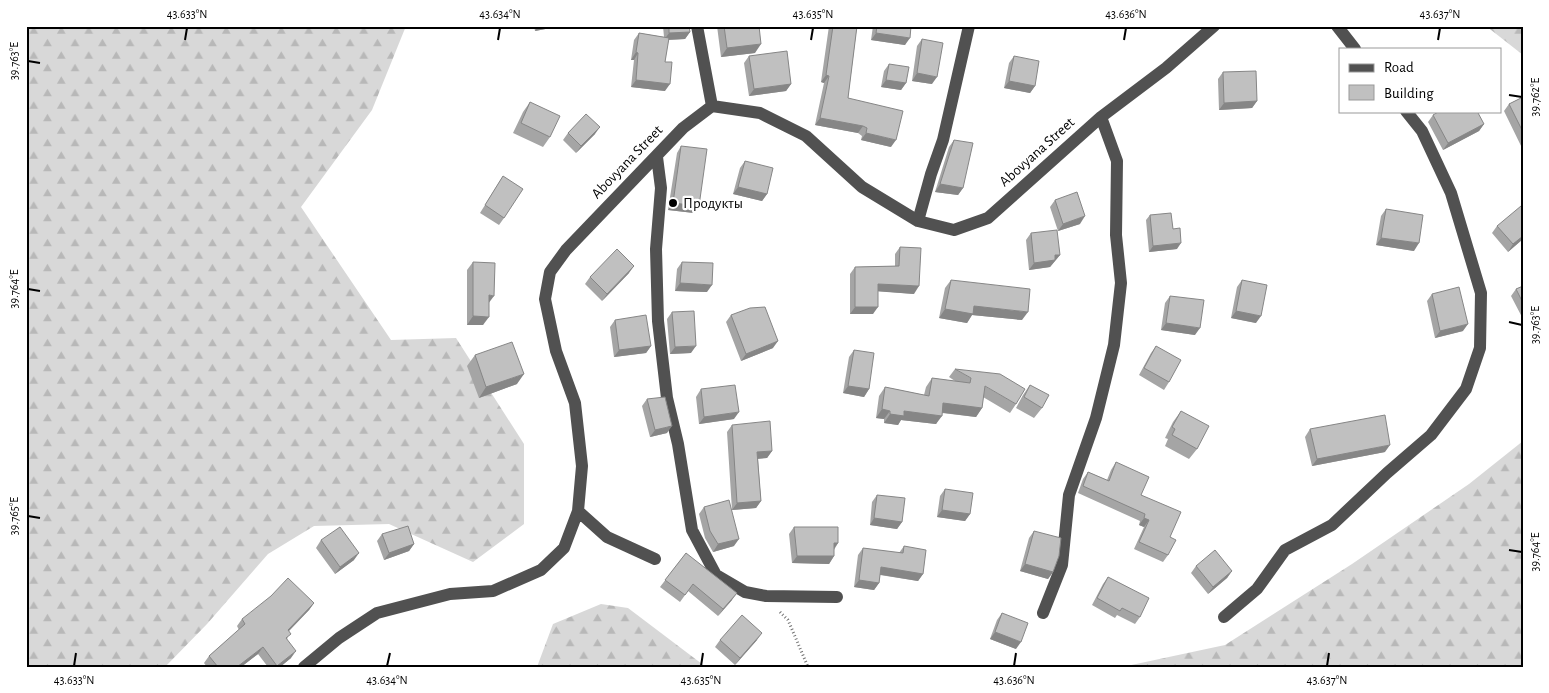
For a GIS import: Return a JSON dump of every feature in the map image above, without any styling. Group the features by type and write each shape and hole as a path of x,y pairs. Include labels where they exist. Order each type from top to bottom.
{"street":[{"path":"697,26 712,106"},
{"path":"918,221 943,140 969,26"},
{"name":"Abovyana Street","path":"304,667 339,638 377,613 450,594 493,592 541,570 564,548 578,512 582,466 575,403 556,351 545,300 550,272 566,250 683,128 712,106 760,113 806,136 862,187 918,221 954,230 988,218 1101,117 1166,68 1214,26"},
{"path":"1337,26 1354,48"},
{"path":"1224,617 1257,589 1285,550 1332,525 1431,435 1466,389 1480,348 1481,293 1451,193 1422,131 1407,112"},
{"path":"1043,613 1062,565 1068,494 1096,418 1114,344 1122,283 1116,234 1117,161 1101,117"},
{"path":"657,156 661,188 656,249 658,321 667,398 678,444 692,530 716,575 745,592 766,596 836,597"},
{"path":"578,512 607,537 655,559"}],"path":[{"path":"766,596 788,620 808,667"}],"green space":[{"path":"26,26 406,26 372,110 301,207 391,340 456,338 524,444 524,524 473,562 389,524 314,526 268,554 207,624 165,667 26,667"},
{"path":"1486,26 1523,26 1523,55"},
{"path":"1523,441 1523,667 1122,667 1225,645 1352,564 1469,484"},
{"path":"601,604 628,608 706,667 537,667 553,624"}],"building":[{"path":"669,26 689,26 690,32 669,33"},
{"path":"724,26 759,26 761,44 727,48"},
{"path":"833,26 857,26 848,98 903,111 896,140 866,133 867,128 863,126 820,118 829,76 826,75"},
{"path":"877,26 911,26 910,38 876,33"},
{"path":"639,33 669,38 665,62 672,62 670,84 636,80 638,53 636,52"},
{"path":"922,39 943,43 937,77 917,73"},
{"path":"787,51 791,84 754,89 749,56"},
{"path":"1014,56 1039,61 1035,86 1009,81"},
{"path":"889,64 909,67 906,83 886,80"},
{"path":"1256,71 1257,101 1224,103 1223,72"},
{"path":"1523,97 1523,132 1509,104"},
{"path":"530,102 560,116 550,137 521,123"},
{"path":"1438,112 1478,112 1484,124 1448,143 1433,115"},
{"path":"586,114 600,127 581,146 568,133"},
{"path":"954,140 973,143 963,188 940,184"},
{"path":"681,146 707,149 699,206 673,203"},
{"path":"745,161 773,168 767,194 738,187"},
{"path":"503,176 523,189 504,218 485,205"},
{"path":"1077,192 1085,216 1063,224 1055,200"},
{"path":"1521,206 1523,209 1523,236 1513,244 1497,226"},
{"path":"1386,209 1423,215 1419,243 1381,238"},
{"path":"1171,213 1173,229 1180,228 1181,243 1153,246 1150,215"},
{"path":"1057,230 1060,255 1055,255 1055,260 1034,263 1031,233"},
{"path":"900,247 921,248 919,286 878,284 878,307 855,307 855,267 899,266"},
{"path":"617,249 634,266 607,294 590,277"},
{"path":"473,262 495,263 494,296 489,295 489,317 473,316"},
{"path":"682,262 713,263 712,285 680,283"},
{"path":"951,280 1030,289 1028,312 974,306 973,314 945,309"},
{"path":"1242,280 1267,285 1261,316 1236,311"},
{"path":"1523,286 1523,303 1516,289"},
{"path":"1459,287 1468,324 1440,331 1432,294"},
{"path":"1170,296 1204,300 1200,328 1166,323"},
{"path":"765,307 778,341 746,354 731,315 750,308"},
{"path":"694,311 696,346 675,347 672,312"},
{"path":"646,315 651,346 619,350 615,320"},
{"path":"512,342 524,374 486,387 475,355"},
{"path":"1156,346 1181,360 1169,382 1144,368"},
{"path":"854,350 874,353 869,389 848,386"},
{"path":"955,369 1000,374 1025,389 1016,404 985,386 982,408 943,403 942,416 904,411 904,416 890,414 890,411 882,409 885,387 929,396 932,378 970,383 971,378"},
{"path":"735,385 739,412 704,417 701,389"},
{"path":"1030,385 1049,395 1042,408 1024,397"},
{"path":"665,397 672,426 655,430 647,399"},
{"path":"1181,411 1209,426 1197,449 1172,435 1175,429 1172,427"},
{"path":"1385,415 1390,445 1317,459 1310,429"},
{"path":"770,421 772,451 757,452 761,501 737,503 732,425"},
{"path":"1116,462 1149,477 1141,495 1181,512 1170,537 1176,540 1168,555 1139,542 1149,520 1144,518 1145,514 1083,486 1088,472 1109,481"},
{"path":"945,489 973,493 970,514 942,510"},
{"path":"877,495 905,498 902,522 874,518"},
{"path":"729,500 739,539 718,544 710,531 704,507"},
{"path":"408,526 414,544 389,553 382,534"},
{"path":"340,527 359,553 340,567 321,540"},
{"path":"794,527 838,527 838,543 834,543 834,556 797,556"},
{"path":"1034,531 1061,538 1059,556 1053,572 1025,564"},
{"path":"904,546 926,550 923,574 881,567 879,583 859,580 863,548 903,553"},
{"path":"1215,550 1232,571 1213,587 1196,566"},
{"path":"686,553 737,593 723,609 693,584 685,595 665,580"},
{"path":"1108,577 1149,598 1140,617 1122,608 1120,611 1097,598"},
{"path":"288,578 314,603 288,630 291,634 286,638 296,651 277,666 263,647 237,667 218,667 209,656 245,624 242,619 271,596"},
{"path":"1002,613 1028,623 1021,642 995,632"},
{"path":"742,615 762,633 740,658 720,640"}],"place":[{"name":"Продукты","path":"673,203"}]}
